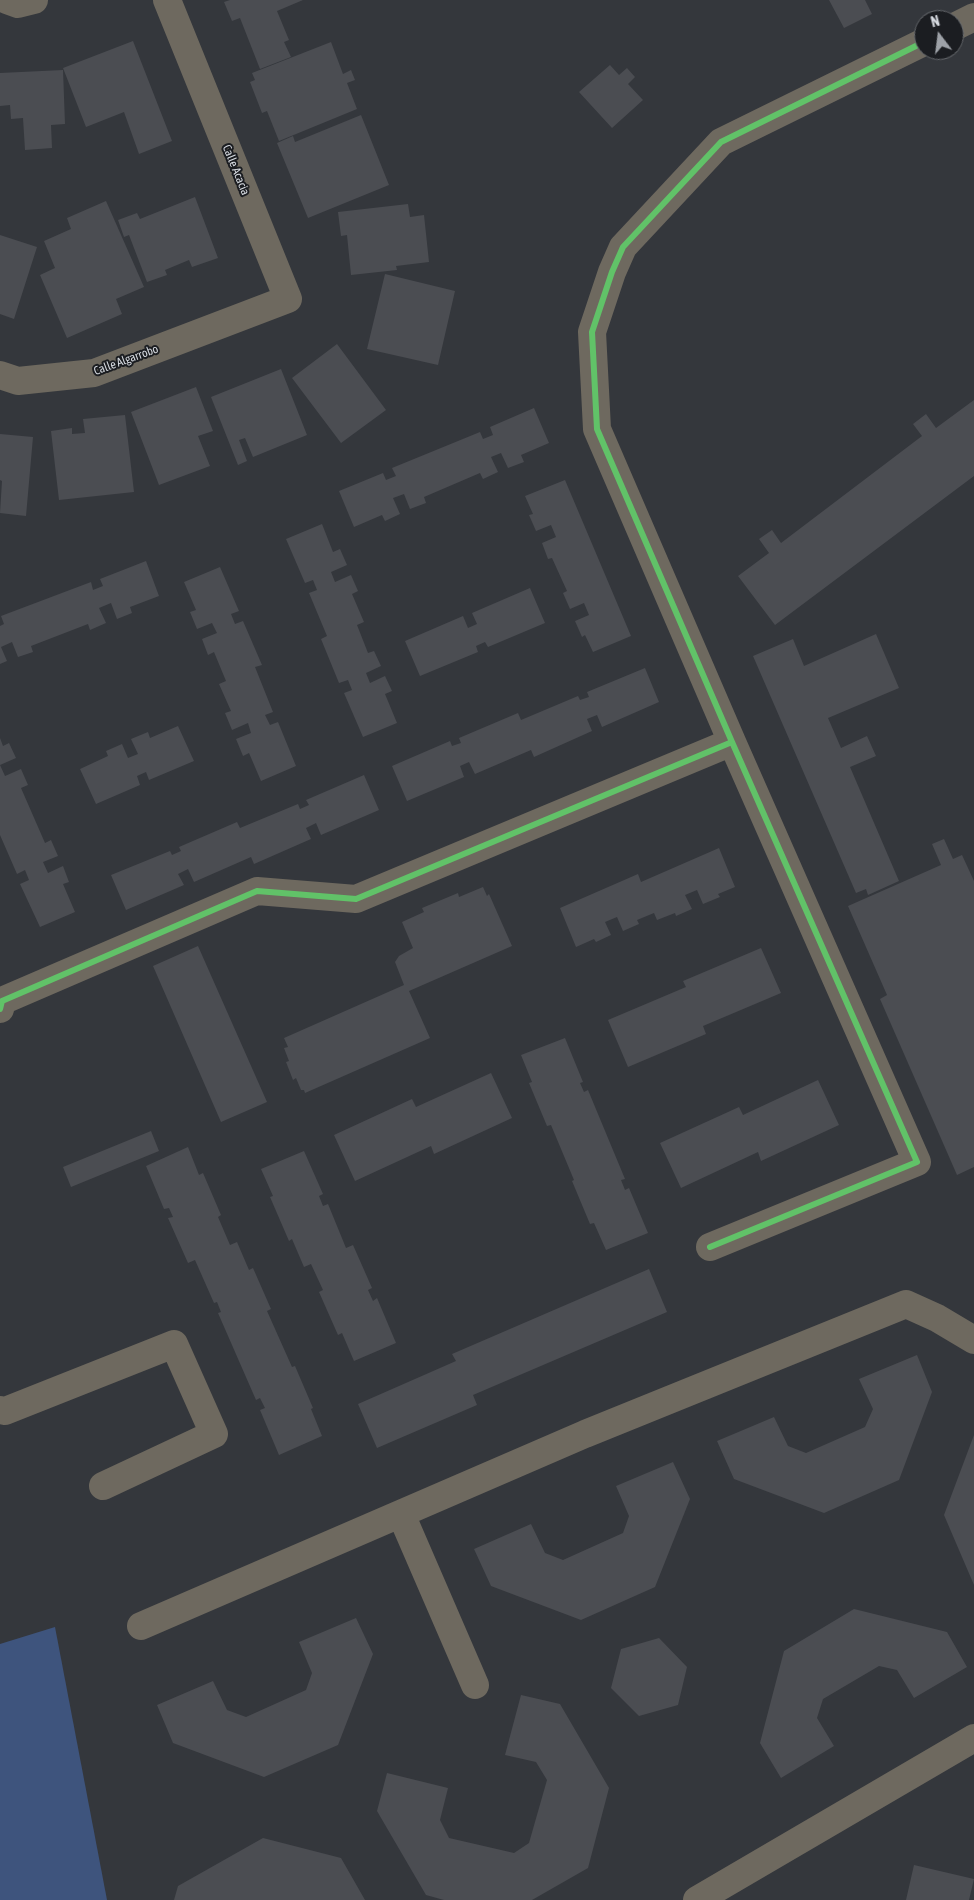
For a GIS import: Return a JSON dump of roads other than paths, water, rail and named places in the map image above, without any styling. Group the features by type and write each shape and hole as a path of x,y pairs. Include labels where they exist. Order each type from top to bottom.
{"street":[{"path":"7,0 18,4 34,0"},
{"name":"Calle Acacia","path":"168,0 288,299 247,314"},
{"path":"710,1247 917,1162 732,742 597,429 592,332 612,272 623,247 721,142 914,47"},
{"name":"Calle Algarrobo","path":"0,375 18,381 94,373 247,314"},
{"path":"1,1002 257,891 356,900 732,742"},
{"path":"141,1626 585,1434 906,1304 937,1318 974,1340"},
{"path":"0,1410 5,1411 174,1344 214,1434 103,1486"},
{"path":"401,1514 475,1685"},
{"path":"697,1900 974,1738"}]}
